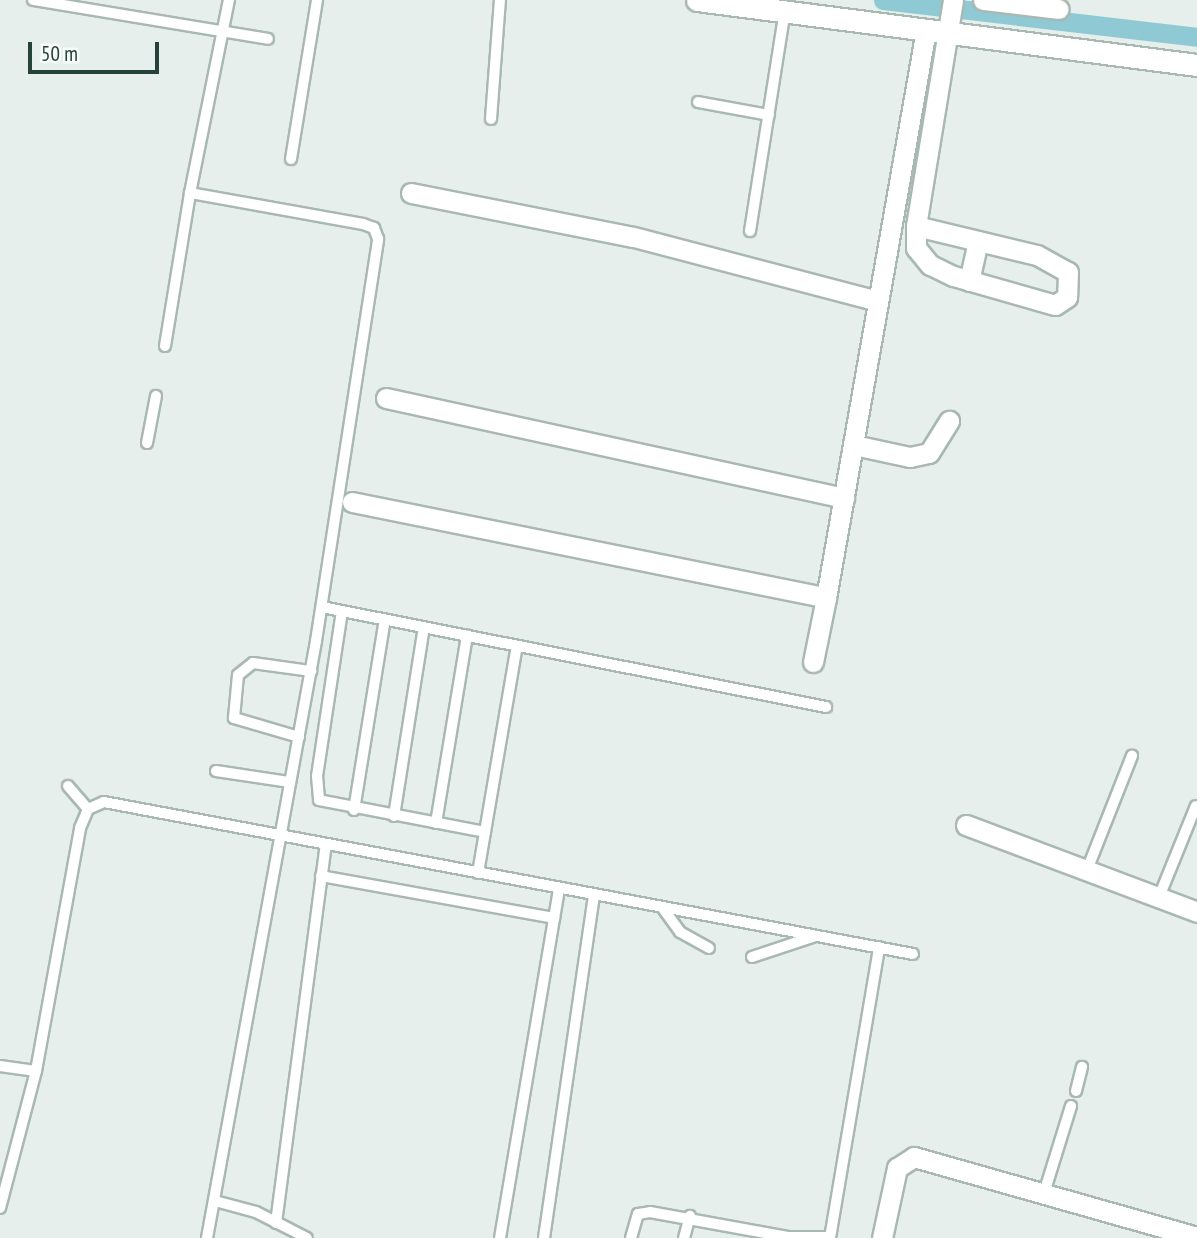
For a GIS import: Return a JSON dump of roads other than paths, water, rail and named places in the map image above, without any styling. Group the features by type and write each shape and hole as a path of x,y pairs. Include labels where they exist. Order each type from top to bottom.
{"street":[{"path":"697,0 926,30 951,17 1197,65"},
{"path":"983,0 1058,9"},
{"path":"916,226 1037,255 1068,272 1072,283 1067,297 1055,305 969,281 930,265 916,248 916,226 951,17"},
{"path":"813,662 854,445 926,30"},
{"path":"411,193 634,237 878,301"},
{"path":"969,281 978,241"},
{"path":"386,398 844,498"},
{"path":"854,445 910,457 929,453 949,421"},
{"path":"352,502 826,598"},
{"path":"966,825 1197,912"},
{"path":"882,1238 902,1160 914,1157 1045,1190 1197,1237"}],"lane":[{"path":"33,0 268,39"},
{"path":"165,346 190,193 229,0"},
{"path":"291,159 317,0"},
{"path":"491,119 500,0"},
{"path":"750,231 785,12"},
{"path":"698,102 769,115"},
{"path":"190,193 363,223 374,228 378,239 322,607 207,1238"},
{"path":"147,443 156,396"},
{"path":"322,607 826,707"},
{"path":"342,611 316,792 331,806 485,832"},
{"path":"354,810 385,620"},
{"path":"394,816 424,628"},
{"path":"436,823 467,636"},
{"path":"478,873 517,646"},
{"path":"299,737 234,718 238,676 253,663 311,671"},
{"path":"1087,870 1132,756"},
{"path":"216,771 290,782"},
{"path":"68,786 88,809"},
{"path":"88,809 104,802 913,954"},
{"path":"1159,897 1196,806"},
{"path":"0,1208 36,1071 88,809"},
{"path":"276,1223 326,844"},
{"path":"321,876 554,918"},
{"path":"500,1238 559,888"},
{"path":"544,1238 594,894"},
{"path":"662,907 680,932 709,948"},
{"path":"752,957 816,936"},
{"path":"631,1238 638,1214 690,1216 788,1237 830,1238 878,947"},
{"path":"0,1066 36,1071"},
{"path":"1076,1091 1082,1066"},
{"path":"1045,1190 1072,1106"},
{"path":"215,1201 276,1223 307,1238"},
{"path":"684,1238 690,1216"}],"waterway":[{"path":"883,0 1197,37"}]}
